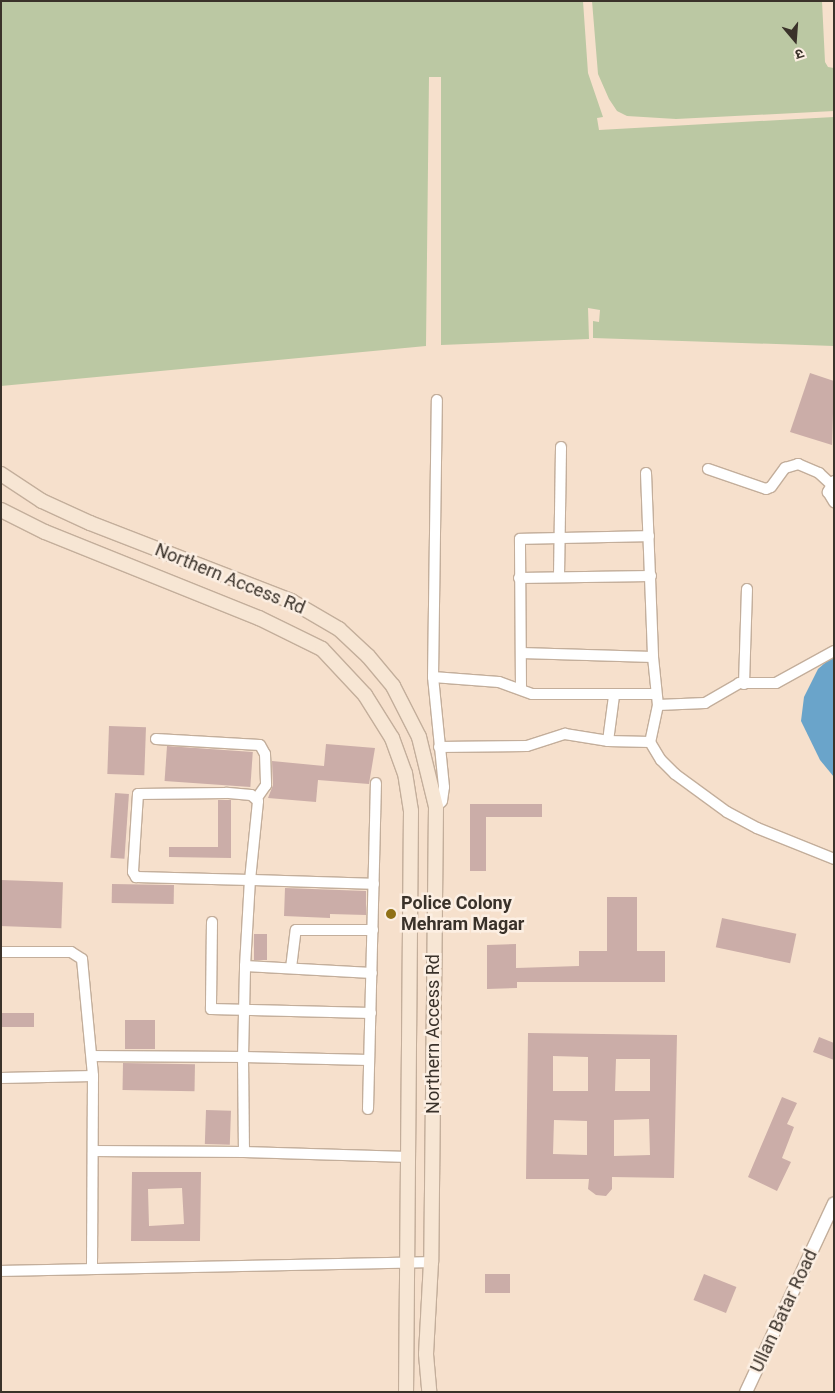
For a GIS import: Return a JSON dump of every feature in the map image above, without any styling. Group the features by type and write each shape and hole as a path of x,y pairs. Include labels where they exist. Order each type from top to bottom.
{"main road":[{"name":"Northern Access Rd","path":"1,474 42,501 82,520 291,600 339,629 368,656 393,686 419,737 436,807 434,841 431,1262 426,1354 429,1392"},
{"name":"Northern Access Rd","path":"1,510 45,532 259,618 322,649 365,694 392,738 405,773 411,811 406,1392"},
{"path":"411,841 434,841"}],"street":[{"path":"436,400 433,677 444,796 436,807"},
{"path":"559,576 561,447"},
{"path":"708,469 766,489 785,468 798,464 819,473 832,482 828,496 834,502"},
{"path":"646,473 653,657 657,700 650,742 661,760 675,774 726,812 757,828 834,859"},
{"path":"521,689 520,539 649,536"},
{"path":"520,578 651,576"},
{"path":"744,684 747,589"},
{"path":"433,677 499,682 532,694 614,696 704,703 733,685 765,685 784,680 834,651"},
{"path":"521,653 653,657"},
{"path":"608,741 614,696"},
{"path":"439,747 527,746 566,734 608,741 650,742"},
{"path":"156,739 260,745 265,754 266,785 257,798 244,966 244,1152"},
{"path":"368,1109 376,783"},
{"path":"257,798 226,793 143,791 138,796 135,876 374,884"},
{"path":"212,922 211,1008 243,1011 371,1013"},
{"path":"291,968 296,930 373,930"},
{"path":"1,952 71,952 79,954 83,965 93,1076 92,1267"},
{"path":"244,966 372,973"},
{"path":"92,1056 369,1060"},
{"path":"1,1078 93,1076"},
{"path":"93,1151 244,1152 409,1157"},
{"name":"Ullan Batar Road","path":"746,1392 833,1210"},
{"path":"1,1272 92,1267 431,1262"}],"green space":[{"path":"1,1 583,1 588,73 603,117 597,118 599,130 834,117 834,346 593,338 593,321 599,322 600,310 588,308 589,339 441,345 441,77 429,77 426,346 1,386"},
{"path":"592,1 822,1 825,62 828,67 834,68 834,111 676,119 627,116 617,111 609,99 598,74"}],"water":[{"path":"834,655 834,777 820,760 801,721 804,697 818,669"}],"building":[{"path":"810,373 834,381 832,445 790,432"},
{"path":"109,726 146,727 144,775 107,774"},
{"path":"326,744 375,748 369,784 318,780 316,802 268,798 273,785 272,761 324,766"},
{"path":"167,746 253,752 250,787 165,781"},
{"path":"115,793 129,794 124,859 110,858"},
{"path":"218,800 231,800 231,858 169,857 169,847 218,847"},
{"path":"470,804 542,804 542,817 486,817 486,871 470,871"},
{"path":"1,880 63,882 61,928 1,926"},
{"path":"112,884 174,885 174,904 112,903"},
{"path":"285,888 366,891 366,915 330,914 330,918 284,916"},
{"path":"607,897 637,897 637,951 665,951 665,982 517,982 517,988 487,989 487,945 516,944 516,968 579,966 579,951 607,951"},
{"path":"722,918 796,934 790,963 716,947"},
{"path":"254,934 267,934 267,960 254,960"},
{"path":"1,1013 34,1013 34,1027 1,1027"},
{"path":"125,1020 155,1020 155,1049 125,1049"},
{"path":"528,1033 677,1035 674,1178 612,1177 612,1189 606,1196 596,1195 588,1189 589,1179 526,1179","holes":["553,1056 588,1057 588,1091 553,1091","616,1059 650,1059 650,1091 615,1091","649,1119 650,1155 614,1156 614,1120","554,1120 587,1121 587,1155 553,1154"]},
{"path":"819,1037 834,1043 834,1060 813,1052"},
{"path":"123,1063 195,1064 195,1091 123,1090"},
{"path":"782,1097 797,1103 787,1124 794,1127 782,1158 791,1162 777,1191 748,1177"},
{"path":"206,1110 231,1111 230,1145 205,1144"},
{"path":"132,1172 201,1172 200,1241 131,1241","holes":["182,1188 184,1224 149,1226 148,1189"]},
{"path":"485,1274 510,1274 510,1293 485,1293"},
{"path":"704,1274 736,1287 726,1313 694,1300"}],"place":[{"name":"Police Colony Mehram Magar","path":"391,914"}]}
